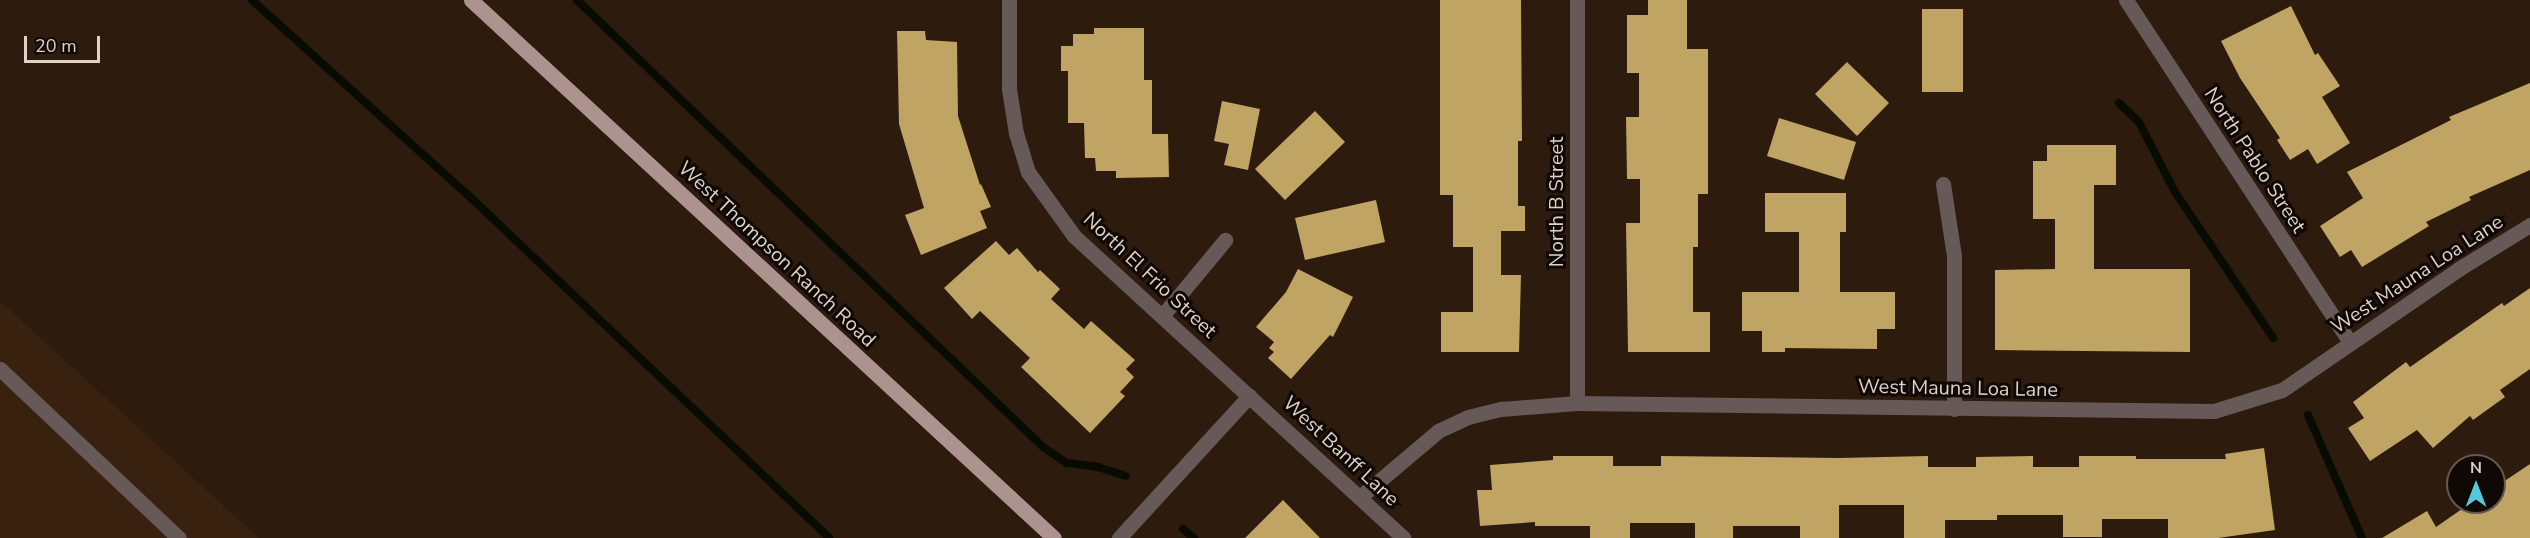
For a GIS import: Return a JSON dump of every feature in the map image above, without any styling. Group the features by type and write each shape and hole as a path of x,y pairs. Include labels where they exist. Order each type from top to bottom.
{"main road":[{"name":"West Thompson Ranch Road","path":"471,0 1054,538"}],"street":[{"name":"North El Frio Street","path":"1009,0 1009,89 1016,133 1028,172 1074,236 1249,396"},
{"name":"North B Street","path":"1577,0 1577,403"},
{"name":"North Pablo Street","path":"2126,0 2350,342"},
{"path":"1943,184 1954,256 1954,409"},
{"name":"West Mauna Loa Lane","path":"1360,497 1438,431 1468,417 1501,409 1577,403 2214,411 2282,390 2350,342 2530,225"},
{"path":"1162,316 1225,240"},
{"path":"0,369 179,538"},
{"path":"1119,538 1249,396"},
{"name":"West Banff Lane","path":"1249,396 1403,538"}],"shaded area":[{"path":"0,301 259,538 0,538"}],"building":[{"path":"1440,0 1521,0 1522,141 1518,141 1518,206 1525,206 1525,231 1501,231 1501,275 1521,275 1519,352 1441,352 1441,312 1473,312 1473,247 1453,247 1453,195 1440,195"},
{"path":"1648,0 1687,0 1687,49 1708,49 1708,194 1698,194 1698,247 1693,247 1693,312 1710,312 1710,352 1628,352 1626,223 1640,223 1640,179 1627,179 1626,117 1639,117 1639,73 1627,73 1627,15 1648,15"},
{"path":"2291,6 2315,55 2318,53 2340,86 2322,97 2350,143 2317,164 2308,149 2290,160 2277,140 2280,138 2240,78 2221,41"},
{"path":"1922,9 1963,9 1963,92 1922,92"},
{"path":"1094,28 1144,28 1144,80 1152,80 1152,134 1168,134 1169,177 1116,178 1116,171 1096,171 1095,158 1085,158 1084,123 1068,123 1068,71 1061,71 1061,46 1073,46 1073,34 1094,34"},
{"path":"897,31 925,31 926,40 957,42 958,116 980,185 991,207 980,211 987,228 921,255 905,215 924,208 899,124"},
{"path":"1847,62 1889,103 1857,136 1815,94"},
{"path":"2530,83 2530,170 2469,197 2471,200 2426,222 2429,226 2362,267 2351,250 2340,257 2320,226 2363,198 2347,172 2451,120 2449,117"},
{"path":"1222,101 1260,109 1248,170 1224,165 1229,144 1214,141"},
{"path":"1315,111 1345,142 1285,200 1255,169"},
{"path":"1779,118 1856,142 1844,180 1767,156"},
{"path":"2047,145 2116,145 2116,185 2094,185 2094,269 2190,269 2190,352 1995,350 1995,270 2055,269 2055,219 2033,219 2033,161 2047,161"},
{"path":"1765,193 1846,193 1846,232 1840,232 1840,292 1895,292 1895,329 1877,329 1877,349 1785,348 1785,352 1762,352 1762,331 1742,331 1742,292 1799,292 1799,232 1765,232"},
{"path":"1376,200 1385,242 1305,260 1295,218"},
{"path":"996,241 1009,255 1017,248 1038,272 1040,270 1060,289 1051,299 1084,329 1091,321 1135,360 1126,369 1134,377 1120,392 1125,396 1090,433 1021,367 1030,358 980,311 972,319 944,288"},
{"path":"1298,269 1353,297 1333,337 1330,335 1291,379 1268,358 1274,352 1269,348 1274,342 1256,327 1286,292"},
{"path":"2530,288 2530,369 2500,390 2505,397 2473,420 2470,416 2433,448 2417,430 2370,461 2348,428 2364,418 2353,402 2406,362 2410,367 2502,303 2504,306"},
{"path":"2264,448 2275,530 2218,538 2168,538 2168,519 2102,519 2102,537 2063,537 2063,515 1997,515 1997,520 1945,520 1945,538 1904,538 1904,505 1839,505 1839,538 1800,538 1800,526 1733,526 1733,538 1695,538 1695,523 1630,523 1630,538 1590,538 1590,526 1535,526 1535,522 1480,526 1477,490 1492,490 1490,465 1553,460 1553,456 1613,456 1613,466 1661,466 1661,456 1839,458 1928,456 1928,467 1976,467 1976,457 2033,456 2033,467 2079,467 2079,456 2136,456 2136,459 2226,459 2225,454"},
{"path":"2530,464 2530,538 2382,538 2427,511 2436,527 2455,514 2506,514 2506,480"},
{"path":"1283,500 1320,538 1245,538"}],"waterway":[{"path":"252,0 467,194 829,538"},
{"path":"577,0 1043,447 1067,463 1098,467 1126,476"},
{"path":"2119,103 2139,122 2175,192 2273,338"},
{"path":"2308,415 2362,538"},
{"path":"1183,529 1194,538"}]}
